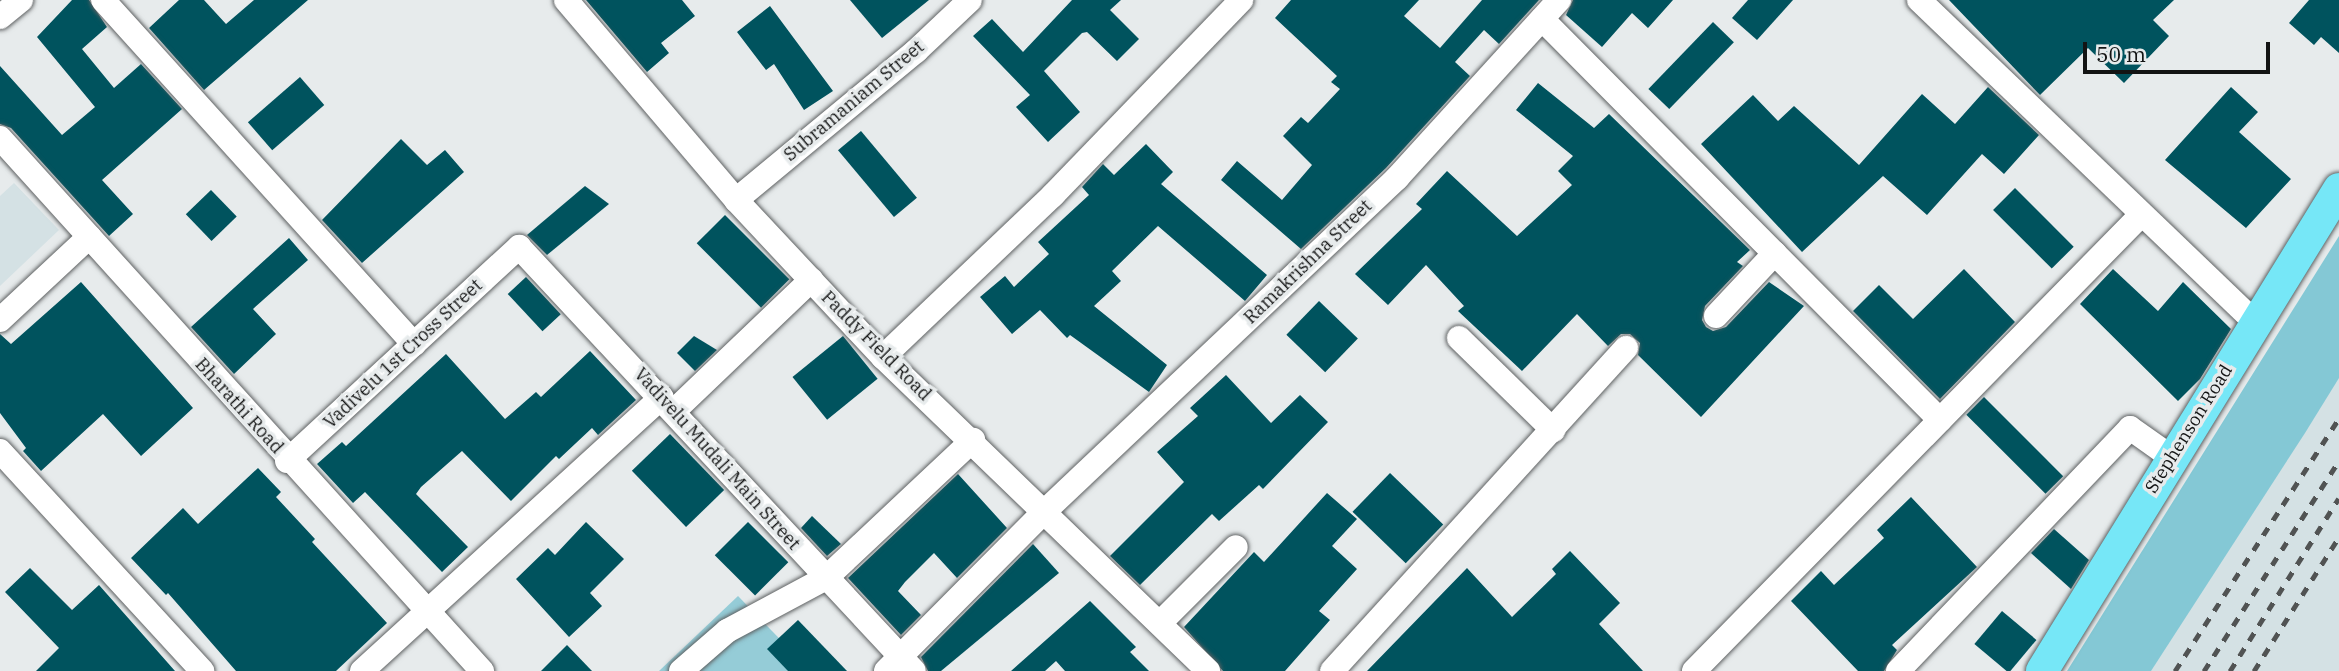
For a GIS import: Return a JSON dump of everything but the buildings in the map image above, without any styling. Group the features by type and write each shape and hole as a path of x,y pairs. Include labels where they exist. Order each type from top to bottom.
{"main road":[{"name":"Stephenson Road","path":"2042,671 2171,457 2339,189"}],"street":[{"path":"0,16 21,0"},
{"path":"103,0 414,344"},
{"name":"Paddy Field Road","path":"566,0 736,200 883,357 973,440 1208,671"},
{"name":"Subramaniam Street","path":"736,200 916,51 970,0"},
{"path":"883,357 1053,195 1241,0"},
{"name":"Ramakrishna Street","path":"899,665 1044,512 1397,178 1559,0"},
{"path":"1919,0 2255,322"},
{"path":"1542,19 1940,420"},
{"name":"Bharathi Road","path":"0,138 287,461 426,614 482,671"},
{"path":"1694,671 2141,215"},
{"path":"0,320 89,237"},
{"name":"Vadivelu 1st Cross Street","path":"287,461 519,247"},
{"name":"Vadivelu Mudali Main Street","path":"519,247 668,404 826,578 899,665"},
{"path":"1716,316 1775,253"},
{"path":"362,671 811,280"},
{"path":"1459,338 1553,430"},
{"path":"1332,671 1626,348"},
{"path":"1898,671 2130,428 2171,457"},
{"path":"681,671 727,631 826,578 973,440"},
{"path":"0,452 202,671"},
{"path":"1160,623 1236,547"}],"shaded area":[{"path":"14,183 59,230 0,286 0,196"},
{"path":"2339,236 2339,378 2305,433 2151,671 2067,671"},
{"path":"2339,266 2339,671 2082,671"},
{"path":"738,596 811,671 659,671"}],"railway":[{"path":"2175,671 2339,418"},
{"path":"2204,671 2339,461"},
{"path":"2230,671 2339,498"},
{"path":"2254,671 2339,537"}]}
